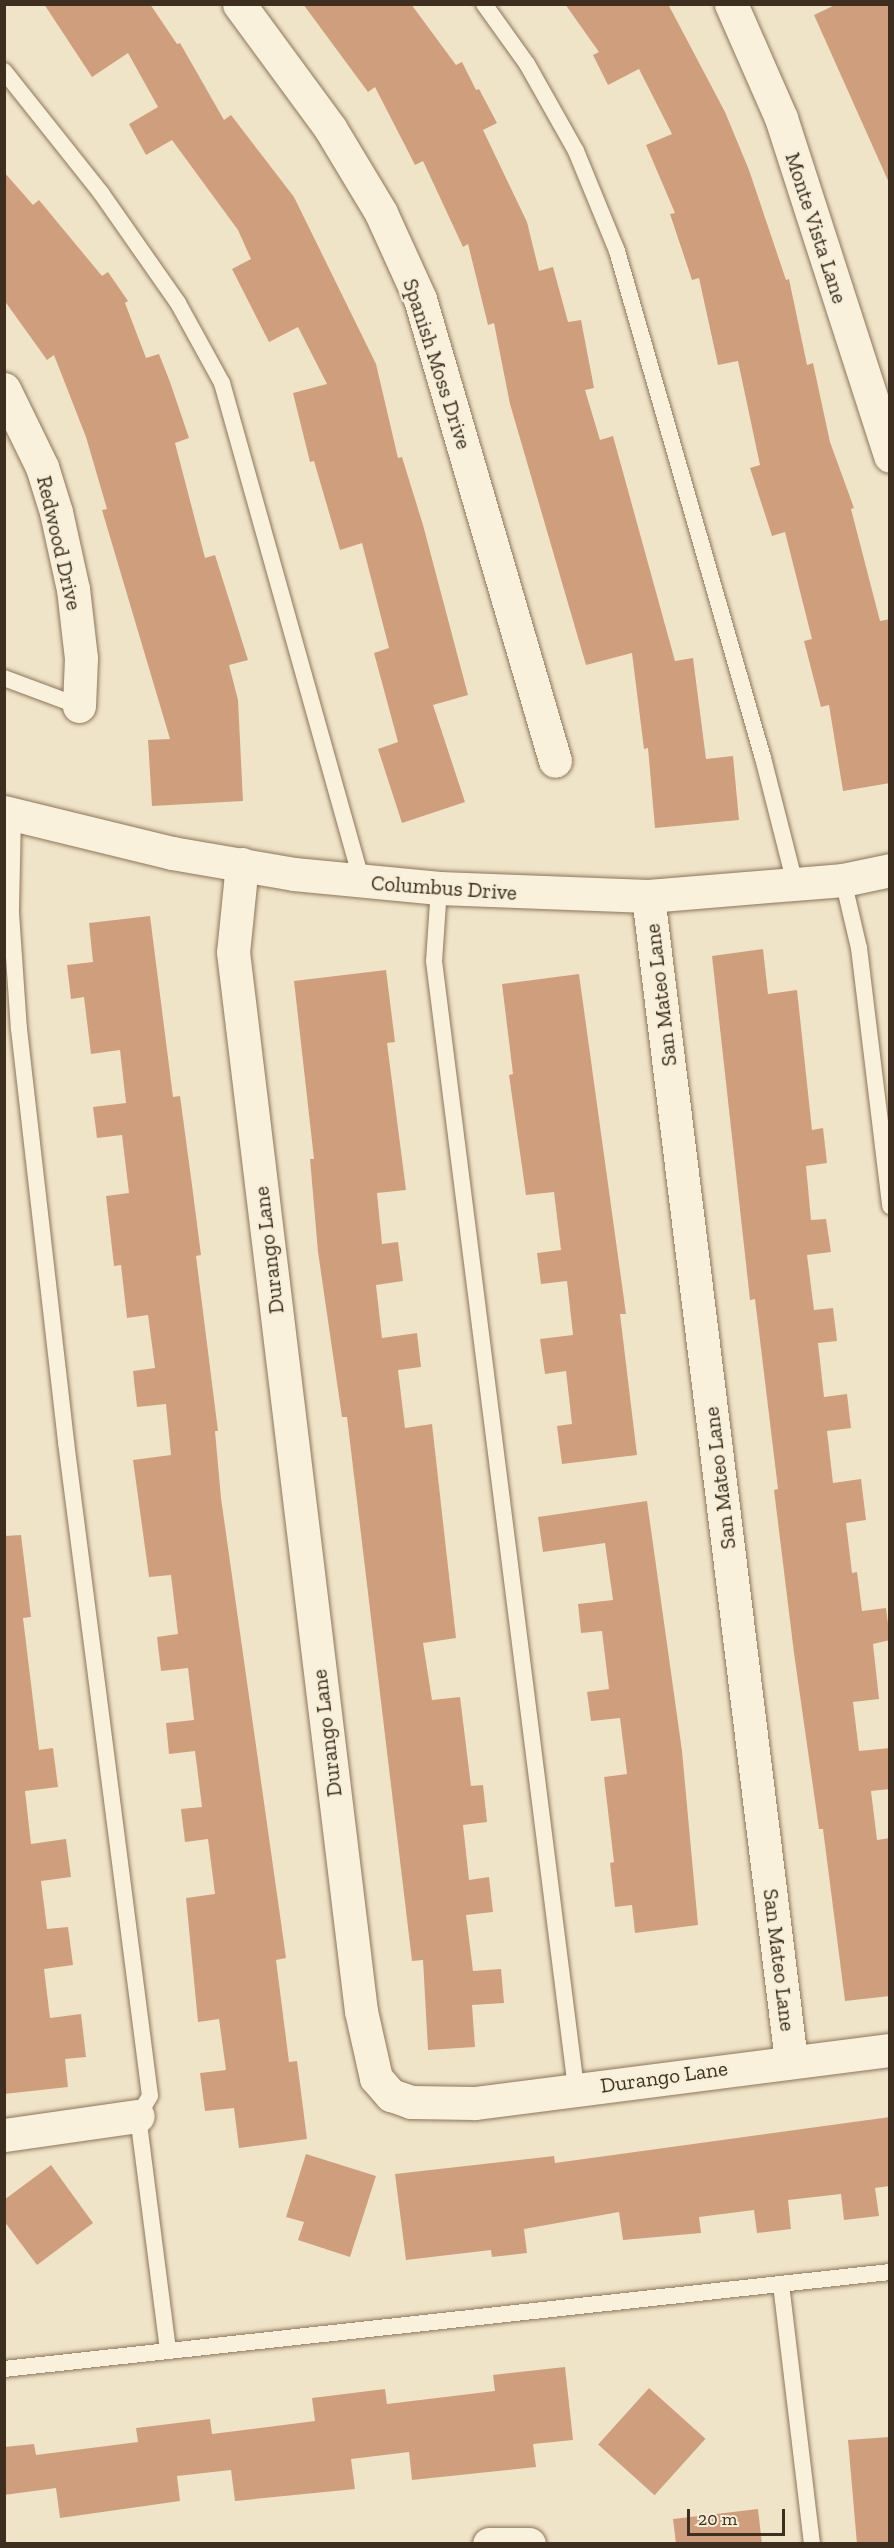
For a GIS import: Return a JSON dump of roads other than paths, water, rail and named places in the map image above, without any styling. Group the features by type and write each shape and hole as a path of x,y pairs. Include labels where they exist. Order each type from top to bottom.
{"street":[{"name":"Spanish Moss Drive","path":"239,4 330,128 381,213 420,299 555,761"},
{"name":"Monte Vista Lane","path":"731,4 781,118 890,456"},
{"name":"Redwood Drive","path":"4,389 42,467 56,512 73,589 80,646 79,706"},
{"name":"Columbus Drive","path":"9,813 172,853 362,882 439,888 648,896 843,880 890,870"},
{"name":"Durango Lane","path":"242,864 233,952 368,2052 376,2078 391,2095 411,2102 475,2103 791,2060 890,2050"},
{"name":"San Mateo Lane","path":"648,896 791,2060"},
{"path":"4,2135 138,2116"},
{"path":"489,2544 529,2544"}],"lane":[{"path":"484,4 527,64 576,151 617,251 763,758 795,884"},
{"path":"4,71 100,193 178,303 222,383 362,882"},
{"path":"4,678 79,706"},
{"path":"9,813 11,913 19,1029 66,1442 150,2096 138,2116 168,2351"},
{"path":"843,880 859,948 890,1206"},
{"path":"439,888 435,961 576,2088"},
{"path":"4,2369 890,2272"},
{"path":"781,2284 812,2544"}]}
